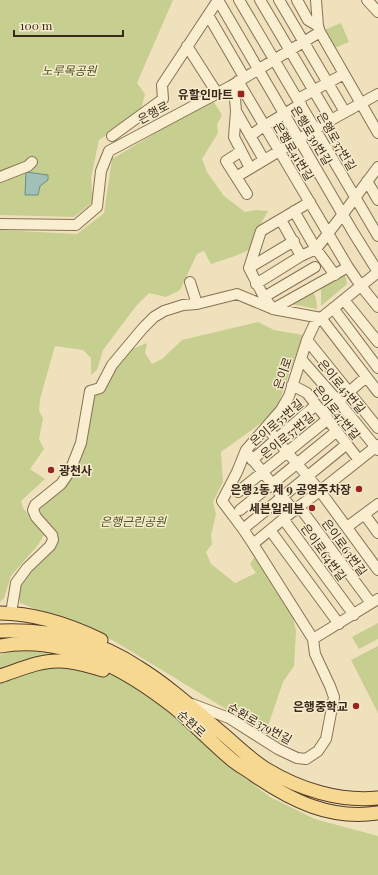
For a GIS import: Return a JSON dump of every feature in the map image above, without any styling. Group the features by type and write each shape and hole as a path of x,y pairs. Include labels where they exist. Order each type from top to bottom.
{"main road":[{"path":"6,613 36,617 84,631 109,644 138,666"},
{"name":"순환로","path":"0,631 38,631 66,636 98,646 138,666 173,691 249,757 281,777 302,786 328,794 342,797 378,798"},
{"name":"순환로","path":"0,646 30,643 50,645 71,650 109,665 155,693 232,760 264,782 317,809 363,815 378,813"},
{"path":"0,676 45,662 70,662 109,672 155,693"}],"street":[{"path":"112,136 163,99 162,85 218,0"},
{"name":"은행로39번길","path":"218,0 344,214"},
{"path":"241,4 255,0"},
{"path":"260,0 331,120"},
{"path":"279,0 345,112"},
{"path":"297,0 308,20 319,29 378,133"},
{"path":"316,0 319,29"},
{"path":"367,0 378,12"},
{"name":"은행로37번길","path":"241,4 378,236"},
{"name":"은행로41번길","path":"208,16 264,126 328,234"},
{"path":"238,34 253,24"},
{"name":"은행로","path":"0,224 76,224 97,207 101,171 109,151 231,86 304,41 319,29"},
{"path":"187,46 217,93"},
{"path":"250,136 284,114 327,82 344,74"},
{"path":"241,79 234,99 236,111 234,137 240,152 250,168"},
{"path":"236,177 360,103 378,94"},
{"path":"236,111 264,160"},
{"path":"240,152 226,161 247,194"},
{"path":"0,177 28,166 32,162"},
{"path":"256,284 301,256 316,249 378,168"},
{"path":"367,181 378,200"},
{"path":"273,309 256,284 249,268 261,231 310,202"},
{"path":"294,211 316,249 335,275"},
{"name":"은이로","path":"243,529 222,501 237,472 246,450 281,410 289,396 307,340 315,323 378,272 353,232 344,214"},
{"path":"281,220 301,256"},
{"path":"328,234 361,286 378,307"},
{"path":"249,268 294,241"},
{"path":"316,249 315,267 318,284"},
{"path":"264,297 315,267"},
{"path":"273,309 348,267"},
{"path":"190,282 197,304"},
{"path":"6,613 16,583 27,568 50,546 53,540 52,536 36,517 33,510 36,505 61,484 70,471 81,443 90,391 100,388 112,365 154,317 164,310 183,305 197,304 237,294 273,309 320,318 378,392"},
{"path":"344,300 378,342"},
{"path":"333,308 374,355 378,368"},
{"path":"307,340 378,428"},
{"path":"359,367 374,355"},
{"name":"은이로45번길","path":"301,359 377,447"},
{"name":"은이로57번길","path":"263,472 326,416 338,401 366,377"},
{"name":"은이로47번길","path":"292,385 307,393 359,460"},
{"name":"은이로55번길","path":"252,460 316,405"},
{"name":"은이로63번길","path":"266,427 320,491 378,570"},
{"path":"240,510 337,431"},
{"path":"347,444 243,529 313,638 339,624 375,601"},
{"path":"284,520 296,509 377,447"},
{"path":"246,450 252,460 296,509"},
{"path":"238,492 263,472"},
{"path":"347,527 378,504"},
{"name":"은이로63번길","path":"296,509 304,513 375,601"},
{"path":"365,514 378,533"},
{"name":"은이로64번길","path":"253,544 284,520 354,615"},
{"path":"270,530 339,624"},
{"name":"순환로379번길","path":"185,701 229,718 278,749 297,758 306,759 318,751 326,739 334,697 315,654 313,638"}],"green space":[{"name":"노루목공원","path":"0,0 173,0 137,83 145,94 140,113 99,140 91,178 93,202 74,217 0,215"},
{"path":"341,23 349,42 332,49 324,30"},
{"path":"212,99 222,115 217,125 218,133 202,159 207,172 224,196 245,212 256,210 268,211 254,236 259,246 211,264 204,251 197,254 180,290 166,297 149,293 136,306 103,350 97,370 91,375 91,358 83,350 55,346 40,399 39,411 43,418 39,439 44,449 30,469 45,479 21,501 23,508 45,533 38,545 11,576 4,598 0,602 0,230 77,234 104,213 112,159"},
{"path":"345,274 347,284 321,306 321,287"},
{"path":"313,291 317,309 291,304"},
{"name":"은행근린공원","path":"258,322 274,330 303,335 275,413 221,452 223,482 213,502 216,514 211,535 212,544 206,552 211,564 235,583 256,573 250,564 256,555 292,613 296,631 294,666 283,682 267,729 274,735 291,742 280,743 114,641 95,632 20,603 17,585 54,541 56,531 46,525 37,505 76,467 92,387 100,386 115,356 147,343 145,353 152,364 162,359 182,340"},
{"path":"378,623 378,639 359,649 352,637"},
{"path":"378,646 378,713 351,660"},
{"path":"59,647 104,659 195,734 223,761 270,797 315,819 378,836 378,875 0,875 0,655 14,648"}],"water":[{"path":"26,172 48,175 48,180 40,186 38,195 25,195"}],"place":[{"name":"유할인마트","path":"241,94"},
{"name":"광천사","path":"51,470"},
{"name":"은행2동 제 9 공영주차장","path":"359,489"},
{"name":"세븐일레븐","path":"312,508"},
{"name":"은행중학교","path":"356,706"}]}
